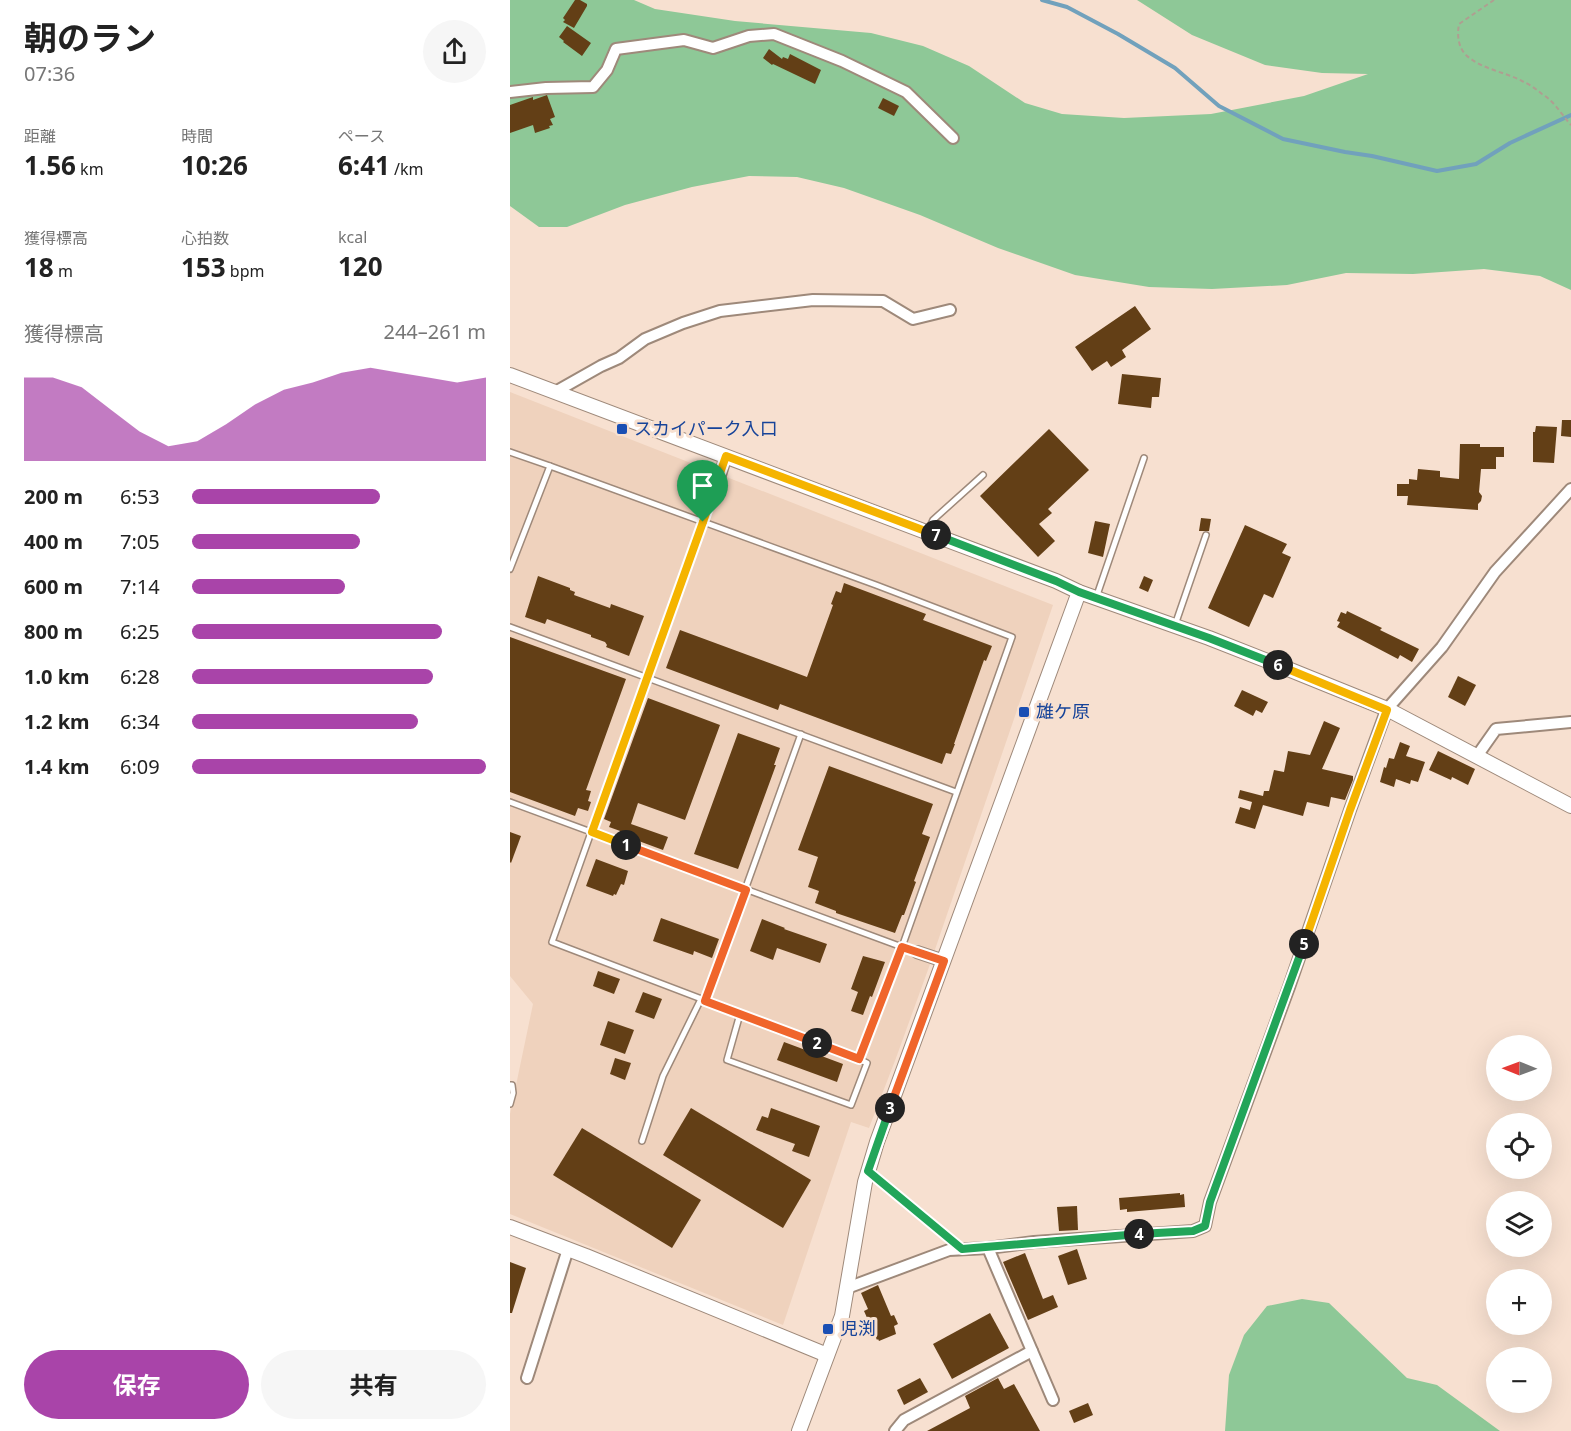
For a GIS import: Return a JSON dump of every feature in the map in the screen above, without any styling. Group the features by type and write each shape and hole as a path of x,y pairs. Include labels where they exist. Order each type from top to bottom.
{"street":[{"path":"510,92 546,88 593,87 606,69 616,49 684,40 712,48 749,36 774,34 842,61 906,92 953,138"},
{"path":"555,392 619,358 645,339 720,311 813,300 883,301 913,319 950,310"},
{"path":"510,375 1056,581 1079,592 1278,665 1387,710 1571,806"},
{"path":"716,488 726,456"},
{"path":"847,1288 949,1250 1053,1240 1193,1231 1205,1226 1210,1202 1387,710 1442,647 1495,572 1571,489"},
{"path":"799,1431 842,1316 865,1182 877,1142 1079,592"},
{"path":"1477,756 1496,729 1571,722"},
{"path":"917,952 944,961"},
{"path":"510,1227 827,1355"},
{"path":"988,1248 1053,1400"},
{"path":"527,1378 568,1249"},
{"path":"895,1431 904,1420 1032,1352"}],"lane":[{"path":"510,452 1012,637 902,947 859,1059"},
{"path":"1096,598 1144,458"},
{"path":"510,569 550,466"},
{"path":"927,532 933,520 983,475"},
{"path":"716,488 552,942 859,1059 867,1063 851,1105 727,1059 740,1014"},
{"path":"1175,626 1206,535"},
{"path":"510,627 956,792"},
{"path":"642,1141 663,1076 703,1000 746,890 801,735"},
{"path":"510,802 917,952"},
{"path":"510,1085 512,1085 513,1093 510,1104"},
{"path":"868,1171 962,1249"}],"path":[{"path":"1494,0 1459,24 1460,45 1465,54 1476,62 1523,81 1543,94 1553,102 1571,125"}],"shaded area":[{"path":"510,392 1053,605 896,1058 869,1128 851,1122 783,1325 510,1214 510,1114 533,1004 510,976"}],"green space":[{"path":"510,0 634,0 655,9 735,21 871,33 923,46 969,66 1025,103 1062,114 1124,118 1211,114 1304,96 1368,74 1322,73 1265,65 1192,35 1137,0 1571,0 1571,290 1540,276 1484,269 1413,274 1346,273 1287,285 1212,289 1149,287 1075,275 998,248 920,215 844,188 797,177 749,176 692,187 625,205 567,227 539,227 510,206"},
{"path":"1302,1299 1329,1303 1407,1378 1437,1385 1500,1431 1225,1431 1229,1375 1244,1335 1267,1306"}],"building":[{"path":"575,0 580,0 587,6 574,28 563,22 565,20 563,18"},
{"path":"567,26 591,43 582,56 559,37"},
{"path":"769,49 782,59 783,57 788,59 790,54 821,70 815,84 772,65 763,58"},
{"path":"547,95 555,117 550,119 553,125 535,133 533,125 510,133 510,105"},
{"path":"883,98 899,106 894,116 878,108"},
{"path":"1135,306 1151,329 1122,350 1126,357 1111,367 1107,361 1092,371 1075,347"},
{"path":"1122,374 1161,378 1159,397 1152,397 1151,408 1118,404"},
{"path":"1562,420 1571,420 1571,437 1561,436"},
{"path":"1536,426 1557,427 1554,463 1533,462 1533,432"},
{"path":"1049,429 1089,470 1048,509 1052,513 1039,524 1055,541 1038,557 980,496"},
{"path":"1460,444 1504,447 1504,457 1496,457 1496,469 1481,469 1479,492 1482,496 1478,510 1407,505 1408,496 1397,496 1397,484 1409,484 1409,479 1417,480 1418,469 1440,471 1440,477 1459,479"},
{"path":"1201,518 1211,519 1209,531 1199,531"},
{"path":"1095,521 1110,524 1103,557 1088,553"},
{"path":"1245,525 1287,544 1282,553 1291,557 1273,598 1264,594 1249,627 1208,608"},
{"path":"538,576 570,588 575,592 574,595 610,608 611,604 644,616 629,656 606,647 605,642 591,635 547,619 545,624 525,617"},
{"path":"1144,576 1153,580 1148,592 1139,588"},
{"path":"844,583 926,614 923,620 992,646 986,661 984,660 951,754 946,753 942,764 780,704 778,710 666,668 680,630 807,677 836,591 841,593"},
{"path":"1347,611 1419,649 1412,662 1400,655 1398,659 1337,627 1341,612 1346,614"},
{"path":"510,637 626,679 586,790 591,791 588,811 578,808 575,816 510,792"},
{"path":"1458,676 1476,685 1465,706 1448,697"},
{"path":"1242,690 1268,702 1262,713 1256,710 1253,716 1234,706"},
{"path":"648,698 720,725 685,820 638,803 631,824 668,837 663,850 609,827 611,822 604,819"},
{"path":"1324,721 1340,728 1322,769 1353,776 1345,800 1331,797 1329,807 1307,802 1303,816 1263,805 1255,829 1235,823 1240,807 1250,810 1252,802 1238,798 1240,790 1263,796 1264,791 1269,791 1274,770 1284,772 1288,751 1310,755"},
{"path":"738,733 780,748 738,869 694,854"},
{"path":"1400,742 1410,746 1406,756 1425,762 1418,782 1411,780 1410,784 1396,779 1394,787 1380,782 1384,767 1386,768 1389,758 1394,759"},
{"path":"1438,751 1475,769 1468,785 1429,770"},
{"path":"829,766 933,804 922,834 930,837 904,915 895,933 836,913 836,911 815,903 819,891 808,887 818,857 798,850"},
{"path":"510,832 521,836 511,863 510,862"},
{"path":"596,859 628,871 624,885 621,884 616,895 613,896 586,886"},
{"path":"661,918 719,939 712,958 694,951 693,955 653,941"},
{"path":"762,919 827,944 820,963 777,948 773,960 750,951"},
{"path":"863,956 885,962 863,1015 851,1011 858,992 851,989"},
{"path":"598,971 620,979 614,994 593,986"},
{"path":"643,992 662,999 654,1019 635,1012"},
{"path":"608,1021 634,1030 625,1054 600,1045"},
{"path":"784,1042 843,1064 837,1082 777,1060"},
{"path":"615,1058 631,1063 625,1080 610,1074"},
{"path":"691,1108 811,1180 783,1228 663,1155"},
{"path":"771,1108 820,1126 809,1157 792,1151 795,1144 756,1130 762,1116 768,1118"},
{"path":"582,1128 701,1200 672,1248 553,1175"},
{"path":"1180,1193 1180,1195 1184,1194 1185,1207 1127,1212 1127,1209 1120,1210 1119,1198"},
{"path":"1077,1206 1078,1230 1059,1231 1057,1207"},
{"path":"1077,1249 1087,1279 1068,1285 1058,1256"},
{"path":"1025,1253 1043,1299 1053,1295 1058,1307 1028,1320 1003,1262"},
{"path":"510,1262 526,1268 512,1313 510,1313"},
{"path":"878,1285 891,1316 894,1315 898,1324 894,1326 896,1334 879,1341 864,1311 868,1309 861,1293"},
{"path":"990,1313 1009,1348 952,1379 933,1344"},
{"path":"920,1378 928,1392 904,1405 897,1390"},
{"path":"998,1378 1004,1389 1014,1384 1040,1431 927,1431 970,1408 965,1396"},
{"path":"1088,1403 1093,1415 1074,1423 1069,1411"}],"waterway":[{"path":"1042,0 1067,7 1118,34 1175,68 1219,106 1283,139 1437,171 1476,164 1510,143 1571,115"}],"place":[{"name":"スカイパーク入口","path":"622,429"},
{"name":"雄ケ原","path":"1024,712"},
{"name":"児渕","path":"828,1329"}],"route":[{"path":"726,456 1056,581 1079,592 1209,638 1387,710 1210,1202 1205,1226 1193,1231 962,1249 868,1171 944,961 902,947 859,1059 705,1001 746,890 592,832 703,522 726,456"}]}
